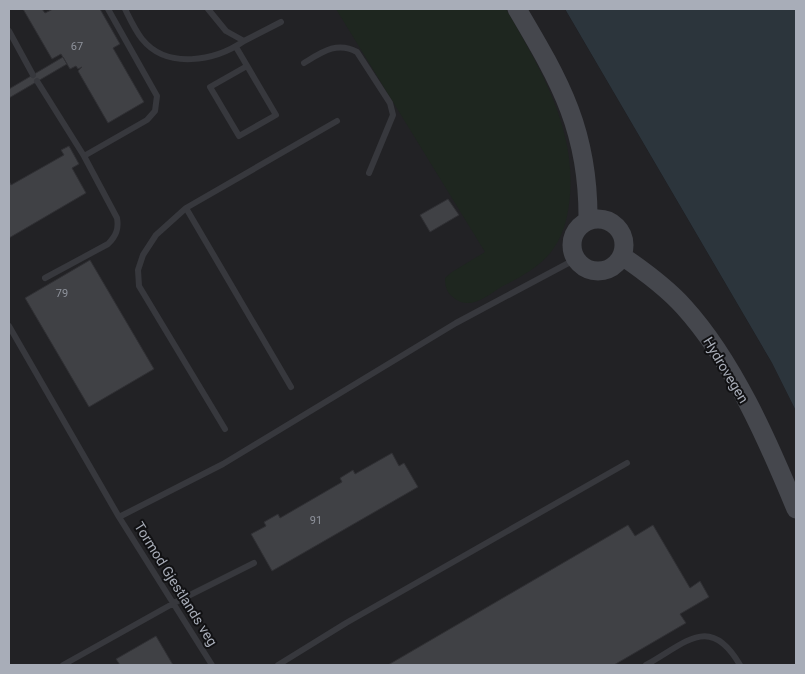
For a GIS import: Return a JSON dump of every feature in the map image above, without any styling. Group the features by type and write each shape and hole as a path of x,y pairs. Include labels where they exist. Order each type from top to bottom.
{"street":[{"path":"517,9 573,113 585,157 588,221"},
{"path":"598,219 608,221 617,227 622,236 624,246 622,256 617,264 600,271 582,266 573,252 573,237 582,225 588,221 598,219"},
{"name":"Hydrovegen","path":"622,256 663,286 684,307 704,333 737,386 796,509"}],"lane":[{"path":"84,156 147,120 157,104 157,96 108,9"},
{"path":"125,9 142,39 157,52 166,57 185,59 206,57 236,46 281,22"},
{"path":"208,9 226,31 244,41"},
{"path":"9,31 33,75"},
{"path":"236,46 276,115 239,136 210,87 247,66"},
{"path":"304,63 325,50 338,46 349,48 357,52 390,103 393,115 369,173"},
{"path":"37,81 84,156 117,218 117,232 108,244 46,278"},
{"path":"225,429 139,286 138,270 142,255 156,235 186,208 337,121"},
{"path":"186,208 291,387"},
{"path":"119,517 223,464 456,323 576,259"},
{"name":"Tormod Gjestlands veg","path":"9,326 119,517 212,665"},
{"path":"278,665 346,623 627,463"},
{"path":"63,665 174,603 254,563"},
{"path":"646,665 694,639 706,635 722,642 740,665"}],"shaded area":[{"path":"9,9 565,9 772,363 796,411 796,665 9,665"},
{"path":"336,9 506,9 532,54 554,102 568,151 571,177 569,204 561,235 551,252 534,268 484,298 472,303 460,302 448,292 445,278 485,252"},
{"path":"565,9 796,9 796,411 772,363"}],"building":[{"path":"23,9 42,9 45,13 53,9 100,9 120,44 113,48 144,102 108,123 78,71 82,67 78,69 76,66 70,69 61,54 52,59"},
{"path":"63,57 67,64 9,98 9,89"},
{"path":"69,146 79,164 72,168 86,193 9,238 9,181 11,185 64,155 61,150"},
{"path":"448,199 459,215 430,232 420,215"},
{"path":"90,260 154,369 89,407 25,298"},
{"path":"392,453 399,466 404,463 418,487 272,571 251,534 266,526 264,522 278,514 280,518 342,482 340,478 353,470 355,474"},
{"path":"628,525 635,536 653,525 690,588 700,581 709,597 680,614 686,623 614,665 388,665"},
{"path":"156,636 173,665 120,665 116,659"}]}
